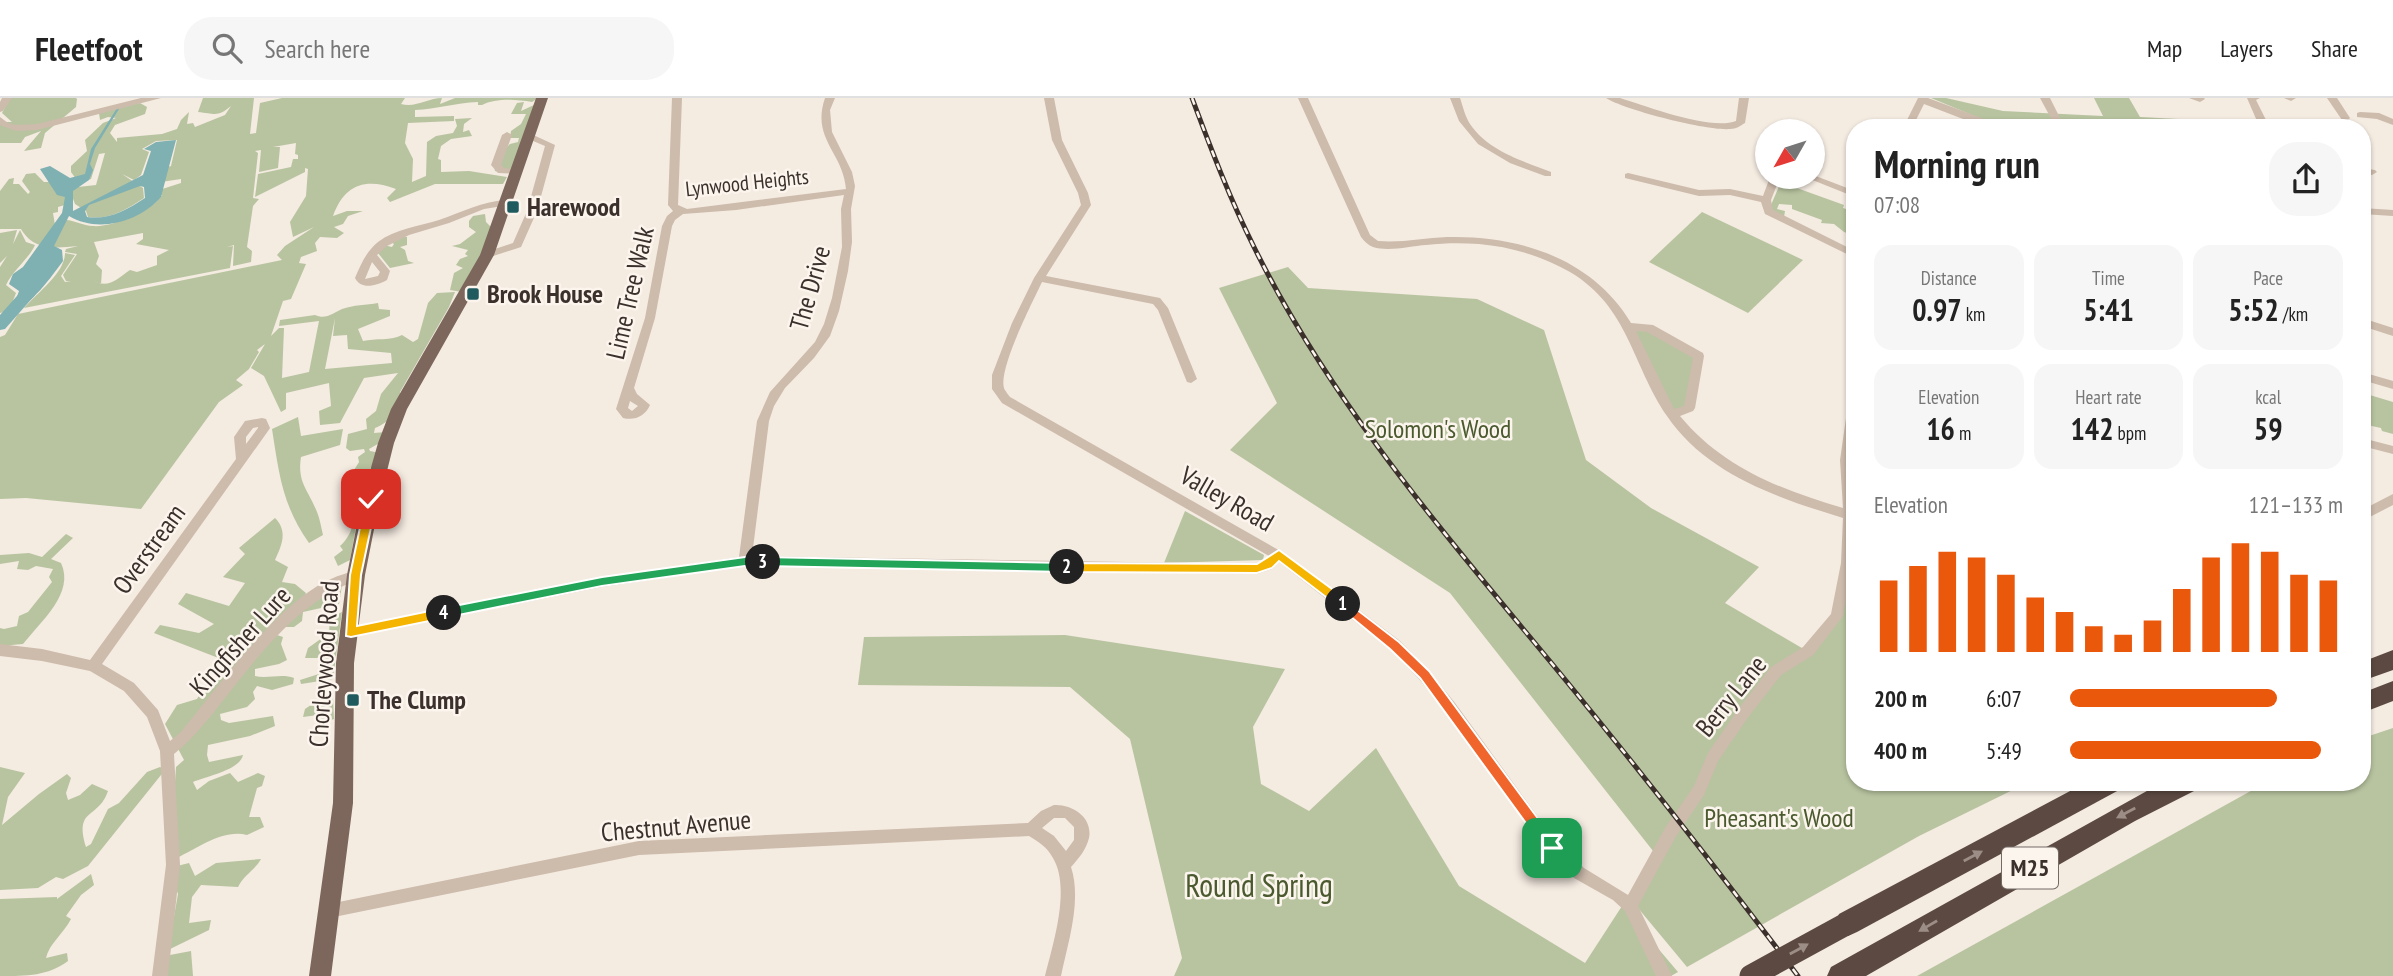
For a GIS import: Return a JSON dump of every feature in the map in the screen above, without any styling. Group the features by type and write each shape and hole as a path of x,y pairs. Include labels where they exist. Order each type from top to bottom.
{"highway":[{"path":"2371,668 2393,660"},
{"path":"2371,700 2393,691"},
{"name":"M25","path":"1751,976 2093,791"},
{"name":"M25","path":"1840,976 2169,791"}],"main road":[{"name":"Chorleywood Road","path":"320,976 344,803 345,663 351,632 356,575 371,499 386,443 399,409 487,255 517,172 514,138 542,98"}],"street":[{"path":"0,109 7,98"},
{"path":"0,130 37,127 135,100 156,98"},
{"name":"Lynwood Heights","path":"677,98 674,124 678,181 673,205 680,211 736,207 850,191"},
{"name":"The Drive","path":"745,561 763,421 779,385 813,352 826,333 848,244 846,209 850,182 825,125 824,114 830,98"},
{"name":"Valley Road","path":"1049,98 1057,140 1083,193 1086,205 1039,278 1017,323 998,375 1000,393 1016,405 1279,555 1369,624 1410,659 1450,707 1552,848 1579,873 1618,895 1630,906"},
{"path":"1303,98 1366,237 1375,244 1467,239 1512,245 1543,255 1583,276 1604,293 1629,327 1672,415 1712,454 1746,478 1786,496 1846,514"},
{"path":"1455,98 1464,122 1478,139 1499,154 1548,174"},
{"path":"1612,98 1674,117 1729,128 1740,123 1744,98"},
{"path":"2045,98 2056,119"},
{"path":"2194,98 2200,99"},
{"path":"2252,98 2261,119"},
{"path":"2332,98 2345,118"},
{"path":"1912,119 1922,99 1970,119"},
{"path":"2360,115 2379,116 2393,122"},
{"path":"0,120 5,125 16,128"},
{"path":"487,255 517,245 533,211 550,145 514,138 496,165 500,171 517,172"},
{"path":"1628,176 1699,193 1730,192 1766,200"},
{"path":"1825,183 1846,191"},
{"path":"1770,189 1765,207 1774,216 1846,251"},
{"path":"371,255 385,242 404,232 444,221 471,208 506,203"},
{"name":"Lime Tree Walk","path":"629,389 644,408 637,414 627,415 623,407 655,298 667,226 671,218 680,211"},
{"path":"2371,212 2393,213"},
{"path":"1039,278 1156,301 1163,308 1191,379"},
{"path":"2371,325 2393,332"},
{"path":"1629,327 1649,327 1699,356 1689,408 1672,415"},
{"path":"2371,379 2393,385"},
{"path":"2371,444 2393,450"},
{"name":"Overstream","path":"93,666 242,459"},
{"path":"2371,511 2393,499"},
{"path":"351,632 602,582 745,561 1257,569 1268,565 1279,555"},
{"name":"Berry Lane","path":"1630,906 1670,833 1699,790 1713,757 1744,712 1776,671 1808,651 1837,616 1846,568"},
{"name":"Kingfisher Lure","path":"167,751 186,736 279,626 322,587 356,575"},
{"path":"0,650 42,655 93,666 129,687 140,696 153,714 167,751 173,865 160,976"},
{"name":"Chestnut Avenue","path":"329,911 639,848 1031,829 1048,814 1060,811 1072,814 1080,824 1082,836 1076,850 1064,864"},
{"path":"1031,829 1046,835 1060,849 1064,864 1068,906 1053,976"},
{"path":"1630,906 1664,976"}],"green space":[{"path":"10,98 77,99 76,107 45,133 41,148 24,151 41,131 25,137 21,143 0,143 0,122 12,122 2,113"},
{"path":"203,98 254,98 250,134 256,133 260,103 282,98 405,98 401,104 406,105 442,98 440,104 455,98 538,98 532,102 499,100 482,105 478,105 478,102 415,110 415,117 454,116 454,121 408,123 405,143 413,159 412,182 426,176 427,142 436,136 453,133 457,126 455,119 472,118 464,124 463,132 469,130 472,136 451,139 441,146 438,159 441,160 441,172 469,171 507,177 503,184 435,184 390,202 387,198 396,189 375,184 357,186 343,197 333,216 347,211 363,211 348,216 343,224 334,227 344,233 337,238 320,237 315,243 317,251 301,257 299,263 306,264 291,299 283,301 271,336 279,328 284,328 282,378 309,372 319,321 279,326 280,320 326,316 346,308 378,303 379,309 390,310 390,316 358,329 363,341 402,335 413,342 418,339 428,303 437,293 455,292 400,392 394,414 375,428 374,433 386,432 383,441 369,449 380,453 365,477 350,560 338,566 334,557 343,550 340,546 350,534 353,522 353,518 346,518 341,513 347,505 355,502 349,502 346,496 355,480 351,475 359,462 358,457 365,452 364,449 350,451 346,448 348,434 367,429 366,419 376,411 381,394 398,373 364,378 340,423 320,425 319,411 331,406 329,383 286,393 286,409 281,412 264,376 251,368 265,344 257,350 259,352 249,369 236,380 243,385 219,402 141,509 26,498 0,499 0,337 5,335 18,314 282,260 277,255 285,246 314,227 293,237 290,222 306,196 308,169 305,168 305,172 255,197 258,174 291,167 293,159 298,159 295,154 296,143 273,147 280,147 278,168 259,172 261,150 255,151 258,153 253,198 259,199 253,206 247,247 252,251 251,262 233,266 234,245 227,247 233,246 230,268 24,308 55,275 65,253 75,255 61,276 65,282 71,281 66,281 63,275 77,254 65,252 66,249 78,246 39,245 21,229 0,229 0,191 9,179 14,178 13,184 19,184 28,194 30,192 22,181 26,174 35,173 68,197 68,204 58,207 58,212 53,213 55,225 61,228 66,220 93,226 121,221 157,200 162,195 154,196 156,191 181,183 181,179 161,182 157,170 171,166 177,140 156,141 142,149 149,152 141,175 134,180 122,174 143,188 144,198 117,213 88,217 86,211 75,204 69,188 96,185 105,153 99,154 91,179 79,183 71,172 71,166 87,151 85,140 103,123 116,118 100,120 99,113 140,103 147,107 145,114 115,125 110,133 117,142 117,138 162,134 177,129 189,112 187,124 193,123 195,127 225,115 231,106 216,114 198,112","holes":["143,233 143,239 136,244 169,250 157,256 157,265 137,272 130,270 109,283 101,283 102,270 96,264 99,256 94,242","335,318 333,336 347,335 348,349 391,353 392,363 325,369"]},
{"path":"1931,98 1946,98 2003,111 2103,116 2094,98 2129,98 2140,117 2178,119 1982,119"},
{"path":"524,102 521,111 534,105 516,166 503,173 495,171 493,161 510,144 518,142 519,138 510,138 511,131 521,124 526,114 511,114 517,103"},
{"path":"1778,189 1800,189 1844,205 1846,233 1834,224 1821,223 1822,220 1792,209 1792,205 1779,204 1777,209 1785,211 1784,217 1772,210 1771,205"},
{"path":"1702,212 1803,260 1748,313 1649,262"},
{"path":"485,214 486,222 495,231 462,292 450,290 454,273 463,268 456,265 460,259 468,256 465,254 468,250 452,246 460,244 476,232 469,227 473,216"},
{"path":"17,230 13,244 20,230 26,242 35,245 6,285 16,293 9,311 0,313 0,267 7,256 0,263 0,233"},
{"path":"401,236 407,237 407,245 400,247 405,250 408,261 414,263 390,268 378,253 383,245 392,247 394,244 391,242"},
{"name":"Solomon's Wood","path":"1288,267 1308,288 1477,299 1544,330 1586,460 1651,508 1759,567 1725,603 1807,651 1837,616 1846,556 1846,791 2011,791 1919,836 1687,967 1633,902 1657,856 1450,593 1230,450 1277,403 1219,288"},
{"path":"1643,326 1698,354 1689,408 1672,415 1629,327"},
{"path":"2371,395 2393,402 2393,434 2382,431 2381,428 2371,426"},
{"path":"298,417 301,436 343,429 340,445 301,457 302,480 318,515 323,535 309,543 287,502 272,429"},
{"path":"1185,511 1264,555 1263,560 1164,563"},
{"path":"275,518 283,533 282,544 275,560 288,567 282,582 295,584 306,593 301,603 343,579 339,604 303,612 302,621 294,627 282,627 277,635 283,637 281,644 287,660 255,669 255,676 294,678 293,684 272,690 257,686 253,692 255,699 247,707 220,714 221,720 229,723 273,716 275,726 250,736 208,745 209,762 243,755 230,769 193,782 197,790 209,781 230,773 238,782 258,773 265,776 262,786 257,788 249,817 260,817 264,827 247,835 220,837 177,858 174,797 176,767 184,760 165,724 177,705 197,699 221,659 154,633 160,625 199,633 214,624 178,604 186,593 229,606 245,583 223,577 245,554 239,548"},
{"path":"66,534 73,538 51,559 61,563 64,574 60,596 23,644 0,646 0,628 17,626 19,616 28,612 52,582 49,577 53,569 36,566 28,570 17,569 19,561 0,564 0,555 29,553 42,557"},
{"path":"342,612 333,679 301,684 300,680 322,673 327,666 320,658 305,658 308,648 329,633 330,618"},
{"name":"Round Spring","path":"1065,635 1285,669 1253,727 1261,784 1309,811 1376,748 1459,886 1585,963 1622,906 1678,972 1671,976 1174,976 1182,958 1130,739 1070,687 858,685 864,637"},
{"path":"321,698 333,699 334,719 322,724 318,715 303,717 305,709"},
{"path":"2393,728 2393,976 1917,976 2251,791 2371,791 2371,735"},
{"path":"0,767 25,773 8,797 2,825 67,774 71,778 66,793 68,800 80,795 92,784 108,791 104,800 85,819 83,834 86,847 91,844 108,809 119,803 147,772 160,767 165,770 88,866 63,879 56,877 38,888 0,890"},
{"path":"261,859 238,887 201,885 192,897 189,923 211,920 209,930 168,950 178,894 175,886 177,866 189,863 195,876 216,863"},
{"path":"91,874 94,885 81,895 66,916 71,919 46,958 67,953 68,961 52,970 37,974 0,976 0,899 57,899"},
{"path":"191,951 193,976 156,976 170,955"}],"water":[{"path":"122,104 95,148 89,180 73,191 73,211 143,175 151,151 144,149 156,142 176,140 161,197 141,213 117,223 92,224 69,216 54,246 62,250 63,261 26,304 12,311 19,291 9,284 13,274 23,267 62,213 65,197 57,195 40,169 50,166 70,178 85,174 91,149","holes":["140,186 144,187 145,198 118,213 87,217 85,211 89,205"]}],"waterway":[{"path":"0,325 30,291"}],"railway":[{"path":"1192,98 1254,247 1321,365 1360,422 1442,530 1629,759 1798,976"}],"place":[{"name":"Harewood","path":"513,207"},
{"name":"Brook House","path":"473,294"},
{"name":"The Clump","path":"353,700"}],"route":[{"path":"371,499 356,575 351,632 602,582 745,561 1257,569 1268,565 1279,555 1410,659 1450,707 1552,848"}],"park label":[{"name":"Pheasant's Wood","path":"1779,818"}]}
